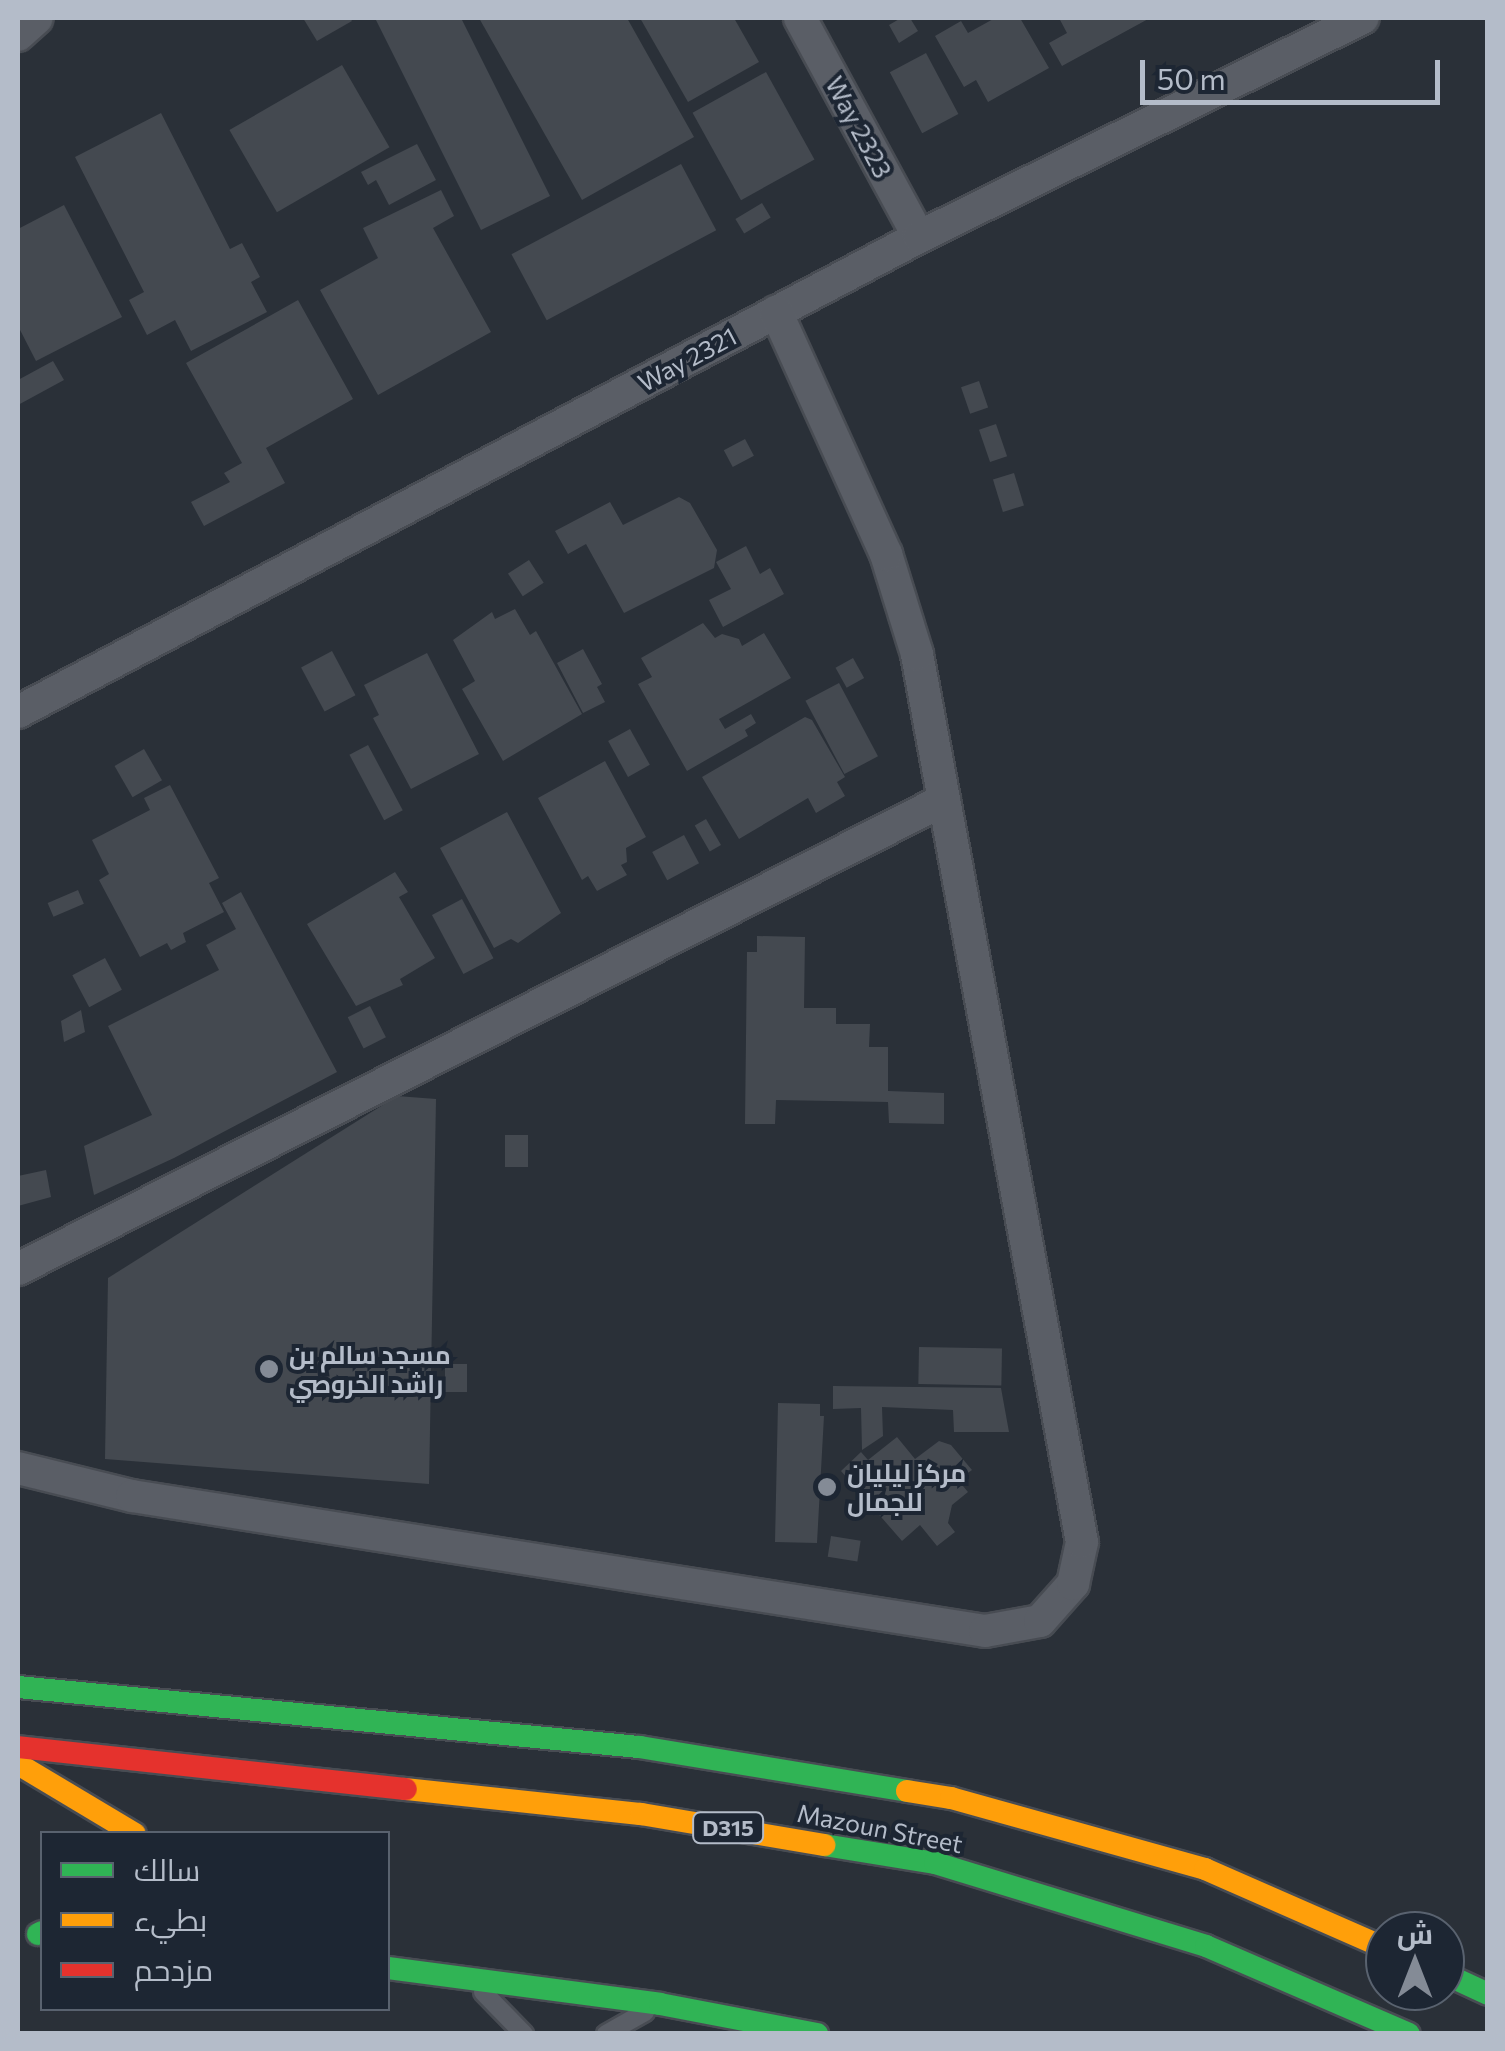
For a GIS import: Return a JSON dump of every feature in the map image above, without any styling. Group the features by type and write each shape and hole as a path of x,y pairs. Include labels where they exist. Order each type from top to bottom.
{"main road":[{"name":"Mazoun Street","path":"20,1686 639,1747 950,1798 1205,1870 1365,1939"},
{"name":"Mazoun Street","path":"18,1747 642,1814 935,1863 1206,1946 1409,2034"},
{"path":"18,1764 131,1831"},
{"path":"94,1806 106,1831"},
{"path":"390,1968 660,2004 817,2034"},
{"path":"1465,1983 1488,1994"}],"street":[{"path":"18,35 37,18"},
{"name":"Way 2323","path":"800,18 919,238"},
{"name":"Way 2321","path":"18,712 919,238 1363,18"},
{"path":"18,1468 151,1499 985,1632 1040,1621 1073,1584 1082,1542 904,602 776,312"},
{"path":"18,1269 944,800"}],"lane":[{"path":"471,1982 524,2034"},
{"path":"606,2034 660,2004"}],"building":[{"path":"303,18 350,18 352,21 317,41"},
{"path":"375,18 461,18 550,196 481,230"},
{"path":"479,18 627,18 694,137 582,200"},
{"path":"640,18 734,18 759,62 688,102"},
{"path":"910,18 918,31 899,43 889,25"},
{"path":"995,18 1020,18 1049,68 988,102 976,80 964,87 935,36 961,21 968,33"},
{"path":"1059,18 1150,18 1062,66 1049,43 1067,33"},
{"path":"926,53 958,114 922,133 890,72"},
{"path":"342,65 390,147 277,212 229,130"},
{"path":"766,72 814,159 741,200 693,113"},
{"path":"161,113 230,249 242,243 260,277 251,282 267,312 191,351 175,320 147,335 129,300 144,292 75,157"},
{"path":"417,144 436,180 389,205 376,180 368,185 361,172"},
{"path":"681,164 716,230 547,320 511,254"},
{"path":"441,190 454,216 433,228 491,332 378,395 320,290 378,258 363,228"},
{"path":"762,203 771,218 744,234 735,219"},
{"path":"64,205 122,317 36,361 18,326 18,229"},
{"path":"298,300 353,399 266,448 285,483 204,526 191,502 230,482 224,473 242,463 186,363"},
{"path":"53,361 64,380 18,405 18,380"},
{"path":"979,381 988,407 970,414 961,387"},
{"path":"996,424 1007,456 990,462 979,430"},
{"path":"745,439 754,456 733,467 724,450"},
{"path":"1014,473 1024,506 1003,512 993,479"},
{"path":"679,497 690,503 717,550 714,568 624,613 586,544 568,554 555,531 610,502 623,525"},
{"path":"746,546 760,574 770,568 784,594 723,627 709,600 731,589 716,562"},
{"path":"529,560 544,583 523,596 508,574"},
{"path":"515,609 530,635 536,631 582,714 503,761 462,689 475,681 453,640 492,612 495,619"},
{"path":"703,623 715,638 722,634 739,639 742,646 764,633 791,678 719,719 725,729 751,714 756,723 745,730 748,736 687,771 638,684 652,677 641,658"},
{"path":"583,649 602,684 597,687 605,702 583,713 557,663"},
{"path":"332,651 355,695 325,712 301,667"},
{"path":"427,653 479,754 411,789 373,718 379,715 364,685"},
{"path":"853,658 864,678 847,688 836,668"},
{"path":"839,683 878,756 844,774 805,701"},
{"path":"805,717 812,720 845,777 837,782 845,796 816,813 808,798 739,839 702,777"},
{"path":"630,729 650,765 628,777 608,741"},
{"path":"368,745 403,810 384,820 349,755"},
{"path":"144,749 162,780 133,797 115,766"},
{"path":"605,761 646,837 626,848 627,862 621,865 627,875 597,891 588,876 582,880 538,798"},
{"path":"170,785 219,878 209,883 224,912 183,933 186,942 171,950 167,943 140,957 99,880 109,874 92,840 150,810 144,798"},
{"path":"507,812 561,913 518,943 511,939 494,948 440,848"},
{"path":"706,819 721,845 710,851 695,826"},
{"path":"684,835 699,863 667,880 652,852"},
{"path":"395,872 408,892 399,897 435,958 400,979 403,985 356,1006 307,924"},
{"path":"78,890 84,904 53,917 48,903"},
{"path":"241,892 337,1072 174,1158 94,1195 84,1146 152,1115 108,1026 219,970 206,945 236,929 222,903"},
{"path":"462,899 493,958 463,974 432,915"},
{"path":"757,936 805,937 804,1008 836,1008 836,1024 870,1024 869,1047 888,1047 888,1091 944,1093 944,1124 889,1123 888,1102 776,1100 775,1124 745,1124 747,952 757,952"},
{"path":"105,958 122,990 89,1007 72,975"},
{"path":"370,1006 386,1037 364,1049 348,1017"},
{"path":"81,1010 85,1032 64,1042 61,1021"},
{"name":"مسجد سالم بن راشد الخروصي","path":"397,1096 436,1099 429,1484 105,1459 108,1278"},
{"path":"505,1135 528,1135 528,1167 505,1167"},
{"path":"46,1170 51,1197 18,1206 18,1176"},
{"path":"919,1347 1002,1348 1001,1385 918,1384"},
{"path":"445,1364 467,1364 467,1392 445,1392"},
{"path":"833,1386 1001,1388 1009,1432 954,1432 953,1410 882,1407 883,1436 862,1450 861,1408 833,1409"},
{"path":"778,1403 820,1404 820,1416 824,1416 817,1543 775,1542"},
{"path":"897,1437 915,1459 939,1441 951,1445 972,1470 958,1480 968,1492 952,1505 948,1523 955,1532 937,1546 920,1525 902,1541 841,1471 861,1452 868,1460"},
{"path":"831,1536 861,1541 857,1561 828,1557"}],"traffic: fast":[{"path":"18,1687 639,1747 907,1791"},
{"path":"824,1845 935,1863 1206,1946 1409,2034"},
{"path":"390,1968 660,2004 817,2034"},
{"path":"1465,1983 1488,1994"}],"traffic: slow":[{"path":"18,1764 130,1831"},
{"path":"406,1789 641,1814 824,1845"},
{"path":"907,1791 951,1798 1205,1869 1365,1939"}],"traffic: jam":[{"path":"18,1747 406,1789"}],"place":[{"name":"مسجد سالم بن راشد الخروصي","path":"269,1369"},
{"name":"مركز ليليان للجمال","path":"827,1487"}]}
